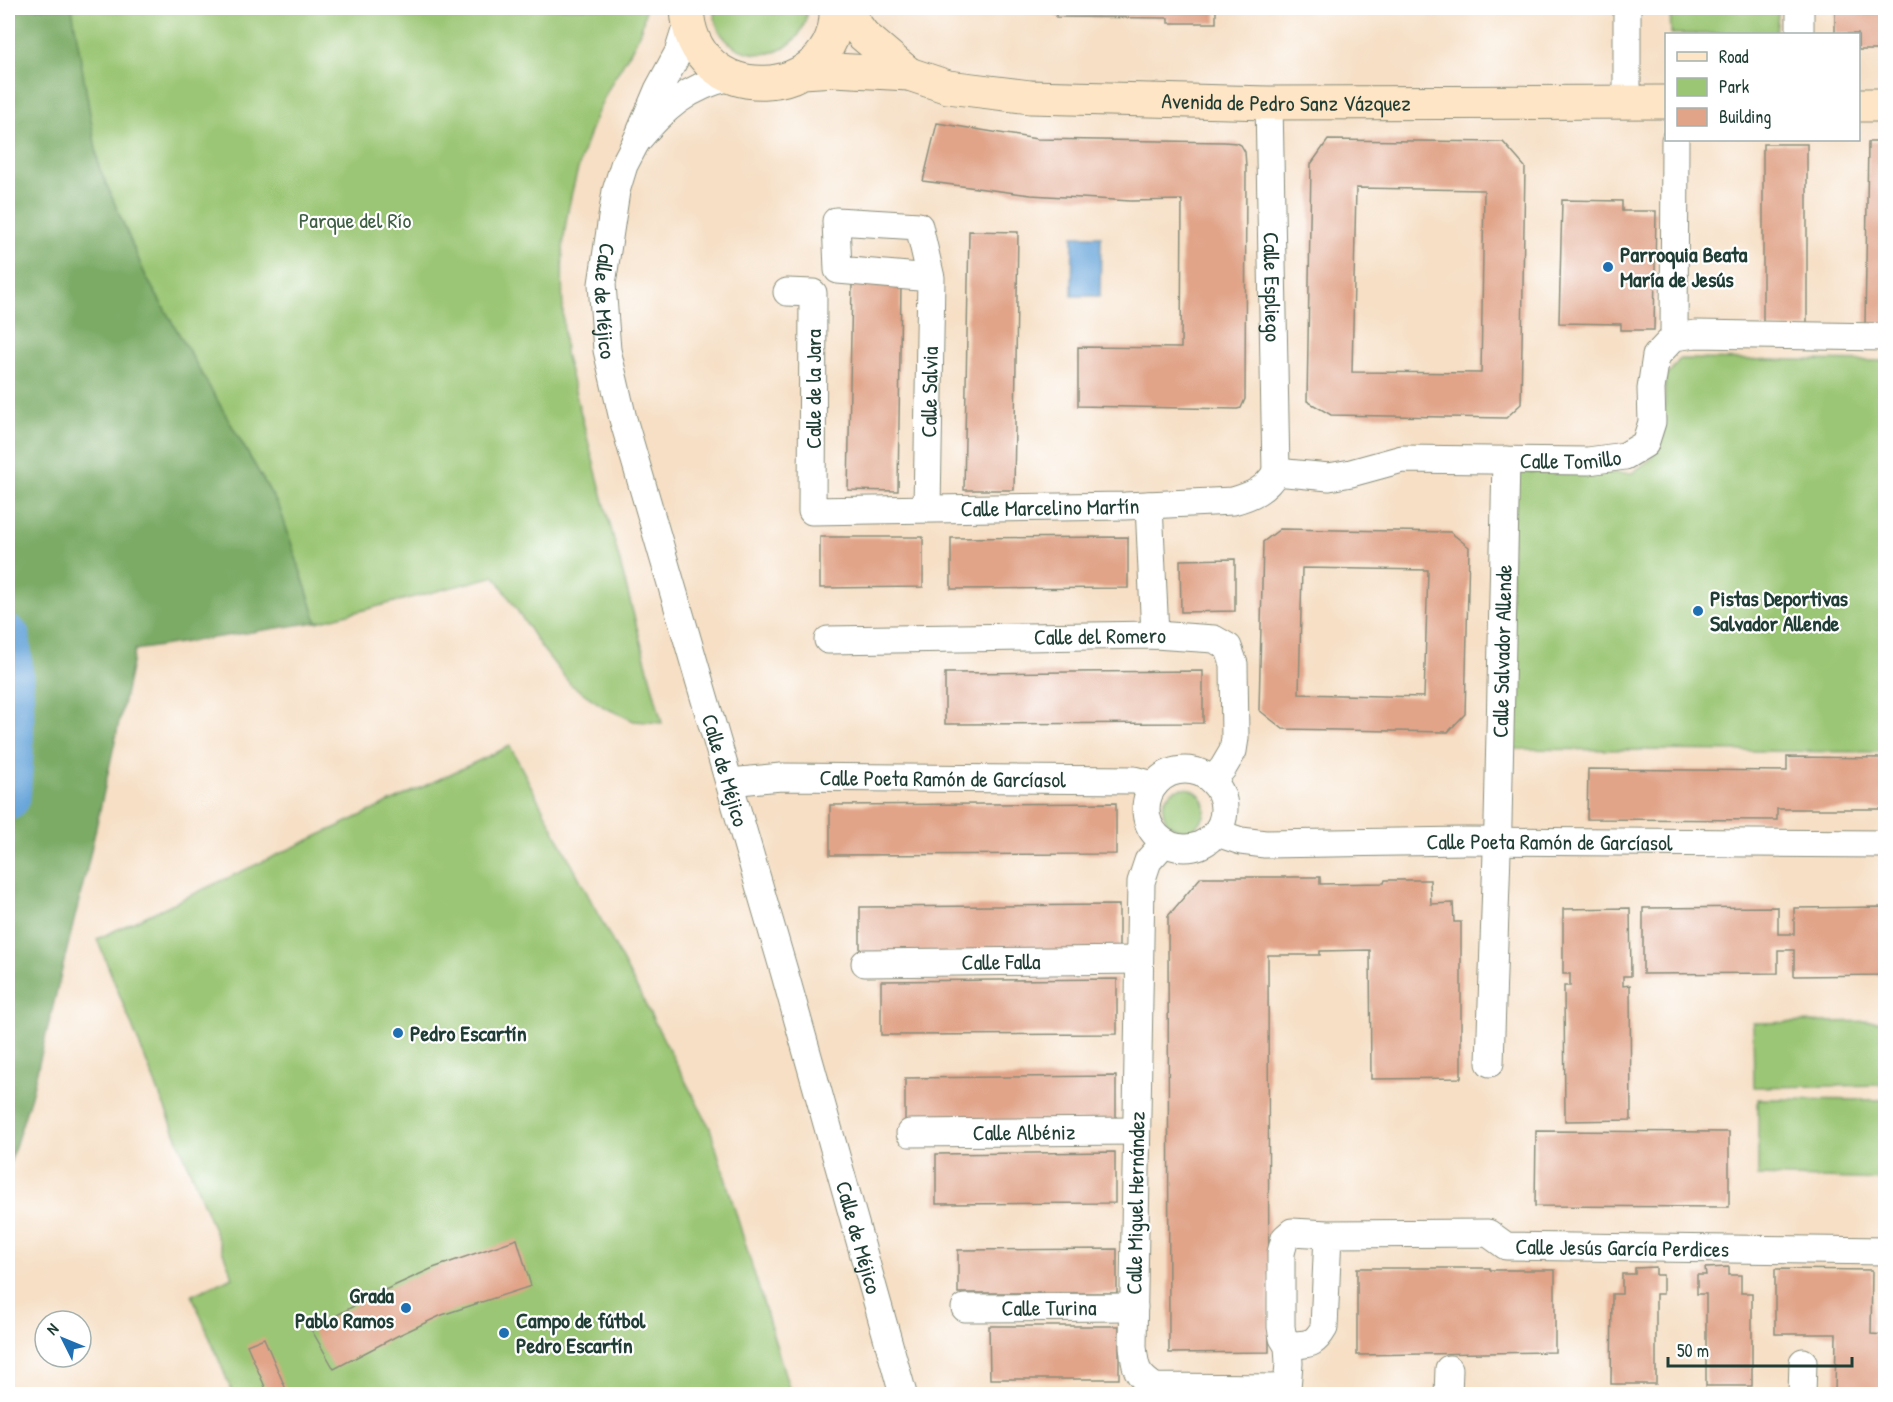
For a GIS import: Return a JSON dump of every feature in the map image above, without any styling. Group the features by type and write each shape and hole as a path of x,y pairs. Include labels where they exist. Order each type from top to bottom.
{"street":[{"path":"687,14 693,38 702,55 716,68 731,77 749,82 768,83 786,80 803,72 816,60 826,47 833,31 837,8"},
{"name":"Avenida de Pedro Sanz Vázquez","path":"843,8 864,35 909,74"},
{"path":"1627,8 1627,102"},
{"path":"1800,8 1800,33"},
{"name":"Calle de Méjico","path":"687,14 678,53 658,90 624,165 615,191 602,284 607,350 623,419 730,782 903,1395"},
{"name":"Avenida de Pedro Sanz Vázquez","path":"803,72 834,70 909,74 948,87 1030,97 1269,103 1665,102"},
{"name":"Calle de Méjico","path":"636,142 655,118 675,100 714,81 731,77"},
{"name":"Calle Espliego","path":"1269,103 1276,472"},
{"path":"1860,105 1886,105"},
{"path":"1675,141 1674,337 1696,334 1886,337"},
{"name":"Calle Salvia","path":"927,508 932,278"},
{"name":"Calle de la Jara","path":"788,292 813,293 812,511"},
{"name":"Calle Tomillo","path":"1276,472 1329,477 1402,459 1588,460 1625,456 1645,444 1652,422 1651,389 1656,356 1674,337"},
{"name":"Calle Salvador Allende","path":"1490,1064 1506,460"},
{"name":"Calle Marcelino Martín","path":"812,511 1149,505 1233,501 1262,490 1276,472"},
{"path":"1149,505 1155,635"},
{"name":"Calle del Romero","path":"828,640 1155,635 1214,639 1228,647 1232,654 1235,738 1233,751 1212,781"},
{"path":"1182,770 1204,774 1212,781 1218,788 1224,806 1221,825 1217,833 1198,847 1175,848 1164,843 1149,826 1146,816 1146,805 1154,785 1162,777 1182,770"},
{"name":"Calle Poeta Ramón de Garcíasol","path":"730,782 781,777 1134,780 1154,785"},
{"name":"Calle Poeta Ramón de Garcíasol","path":"1217,833 1241,841 1265,844 1497,842 1886,844"},
{"name":"Calle Miguel Hernández","path":"1135,1395 1136,1131 1141,882 1148,861 1164,843"},
{"name":"Calle Falla","path":"865,963 1139,960"},
{"name":"Calle Albéniz","path":"910,1132 1136,1131"},
{"name":"Calle Jesús García Perdices","path":"1288,1346 1283,1338 1281,1327 1281,1253 1285,1238 1292,1232 1328,1234 1488,1233 1506,1246 1886,1251"},
{"path":"1135,1366 1142,1379 1155,1387 1287,1388 1288,1346 1310,1344 1318,1338 1324,1328 1328,1234"},
{"name":"Calle Turina","path":"965,1308 1134,1306"},
{"path":"1802,1395 1803,1362"}],"green space":[{"path":"8,8 72,8 99,167 146,277 280,509 317,622 135,650 88,864 31,1096 8,1169"},
{"name":"Parque del Río","path":"70,8 645,8 640,32 604,98 589,133 577,174 567,214 562,265 562,303 565,353 662,723 634,721 604,707 570,684 541,647 495,576 317,622 280,509 146,277 99,167"},
{"path":"714,8 807,8 802,28 792,42 777,51 760,54 743,51 729,42 718,28"},
{"path":"1670,8 1773,8 1778,13 1776,33 1671,33"},
{"name":"Pistas Deportivas Salvador Allende","path":"1680,359 1885,361 1885,752 1509,749 1513,472 1632,473 1651,459 1664,436 1665,378"},
{"name":"Pedro Escartín","path":"510,746 710,1128 791,1394 233,1394 192,1295 233,1277 97,939"},
{"path":"1184,788 1199,794 1205,809 1199,824 1184,830 1169,824 1163,809 1169,794"},
{"path":"1885,1021 1885,1085 1754,1087 1753,1023"},
{"path":"1758,1099 1885,1100 1885,1180 1758,1176"}],"water":[{"path":"1073,236 1101,236 1100,296 1072,296"}],"building":[{"path":"1056,8 1216,8 1216,23 1168,23 1168,18 1056,17"},
{"path":"1835,8 1886,8 1886,50 1860,50 1860,33 1835,33"},
{"path":"937,123 1037,139 1224,142 1241,145 1245,152 1246,166 1245,399 1241,408 1078,406 1078,347 1181,348 1182,200 1131,201 1031,195 923,181"},
{"path":"1328,140 1503,142 1525,167 1521,404 1506,418 1331,415 1307,401 1311,164","holes":["1356,188 1484,190 1481,373 1352,372"]},
{"path":"1868,142 1886,142 1886,325 1865,325"},
{"path":"1763,144 1807,144 1807,327 1763,328"},
{"name":"Parroquia Beata María de Jesús","path":"1562,200 1622,201 1622,211 1656,211 1654,330 1621,330 1621,324 1559,323"},
{"path":"969,231 1018,232 1014,490 964,490"},
{"path":"852,283 901,283 898,491 848,490"},
{"path":"1280,529 1450,532 1469,547 1465,714 1448,732 1283,729 1259,710 1263,542","holes":["1302,568 1428,570 1424,697 1299,694"]},
{"path":"820,537 923,537 923,587 820,588"},
{"path":"1128,537 1128,588 951,589 951,538"},
{"path":"1235,559 1235,611 1181,612 1180,560"},
{"path":"1203,671 1203,723 945,724 945,673"},
{"path":"1787,757 1886,758 1886,809 1777,809 1777,820 1587,819 1588,769 1787,771"},
{"path":"1116,803 1116,854 830,855 830,805"},
{"path":"1201,877 1320,877 1320,884 1430,880 1431,904 1453,903 1454,922 1461,922 1461,1078 1371,1079 1370,950 1320,951 1320,955 1268,955 1269,1352 1169,1353 1168,916"},
{"path":"1119,905 1119,952 860,953 860,907"},
{"path":"1778,907 1778,934 1794,934 1794,908 1886,907 1886,975 1794,976 1794,950 1778,950 1778,973 1643,974 1643,908"},
{"path":"1630,908 1631,976 1623,976 1623,986 1630,985 1631,1120 1565,1121 1564,986 1570,986 1570,974 1563,974 1563,909"},
{"path":"1117,979 1117,1034 881,1035 881,981"},
{"path":"1116,1076 1116,1121 905,1122 905,1078"},
{"path":"1536,1131 1729,1132 1729,1207 1535,1206"},
{"path":"1115,1152 1115,1203 936,1204 936,1154"},
{"name":"Grada Pablo Ramos","path":"517,1239 531,1286 442,1315 334,1369 311,1329 376,1294 433,1268"},
{"path":"1117,1249 1117,1293 958,1293 958,1250"},
{"path":"1656,1267 1656,1275 1663,1275 1663,1294 1656,1294 1656,1384 1611,1384 1612,1294 1622,1294 1622,1274 1635,1274 1635,1268"},
{"path":"1729,1267 1729,1275 1741,1275 1741,1293 1752,1293 1752,1386 1706,1386 1706,1294 1697,1294 1697,1275 1706,1275 1705,1268"},
{"path":"1357,1268 1555,1270 1555,1352 1357,1355"},
{"path":"1775,1269 1872,1270 1871,1334 1886,1335 1886,1394 1835,1394 1836,1334 1775,1334"},
{"path":"989,1326 1119,1326 1119,1379 990,1379"},
{"path":"264,1338 288,1394 268,1394 247,1345"}],"waterway":[{"path":"8,638 12,718 8,797"}],"place":[{"name":"Parroquia Beata María de Jesús","path":"1608,267"},
{"name":"Pistas Deportivas Salvador Allende","path":"1698,611"},
{"name":"Pedro Escartín","path":"398,1033"},
{"name":"Grada Pablo Ramos","path":"406,1308"},
{"name":"Campo de fútbol Pedro Escartín","path":"504,1333"}]}
